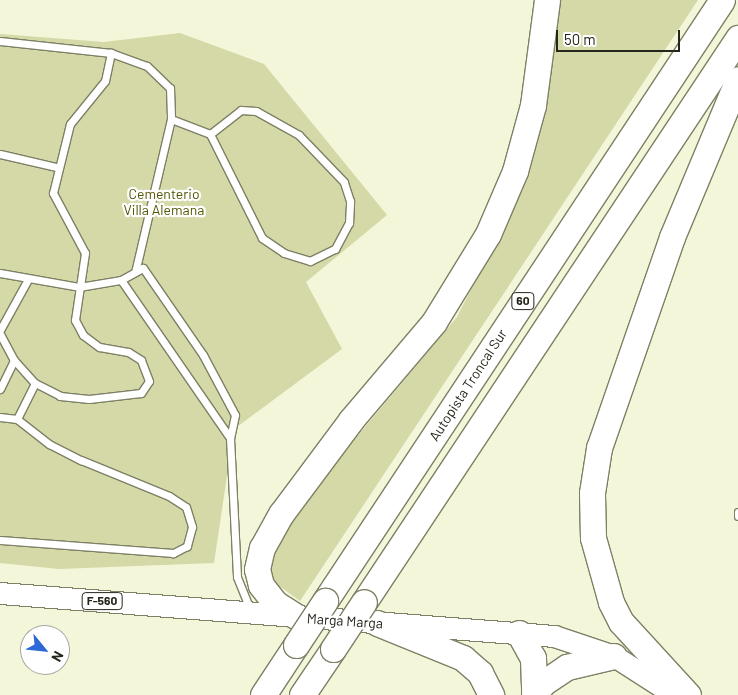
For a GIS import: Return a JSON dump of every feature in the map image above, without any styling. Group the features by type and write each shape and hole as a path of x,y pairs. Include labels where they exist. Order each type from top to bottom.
{"highway":[{"path":"297,617 275,603 261,585 257,569 262,548 281,514 351,420 434,322 488,234 515,171 533,105 547,0"},
{"name":"Autopista Troncal Sur","path":"263,695 721,1"},
{"name":"60","path":"302,695 738,38"},
{"path":"688,695 621,622 612,602 593,538 592,493 601,441 672,237 738,79"},
{"path":"377,623 463,658 480,673 491,695"},
{"path":"518,633 533,658 534,694"},
{"path":"314,695 333,649"},
{"path":"534,694 567,667 614,656"}],"main road":[{"name":"Marga Marga","path":"0,593 562,638 614,656 675,695"}],"lane":[{"path":"0,41 111,53 147,66 170,88 171,119 135,272"},
{"path":"27,281 0,332 14,360 35,383 60,396 89,399 141,393 149,381 141,360 128,352 98,346 83,335 75,320 85,253 53,193 56,167 70,124 105,81 111,53"},
{"path":"171,119 210,134 262,238 284,253 310,261 335,249 349,223 350,201 344,182 299,135 256,111 241,110 210,134"},
{"path":"0,154 56,167"},
{"path":"0,273 27,281 80,287 121,280 143,268 203,355 235,415 230,438 237,577 251,612"},
{"path":"121,280 230,438"},
{"path":"0,389 14,360"},
{"path":"18,419 35,383"},
{"path":"0,417 18,419 50,444 81,460 170,496 186,507 192,527 187,546 173,553 0,540"}],"green space":[{"path":"557,0 698,0 300,601 275,583 269,566 281,535 334,464 457,317 492,248"},
{"name":"Cementerio Villa Alemana","path":"180,33 264,64 387,215 306,282 342,349 234,429 214,563 59,569 0,563 0,34 104,42"}]}
